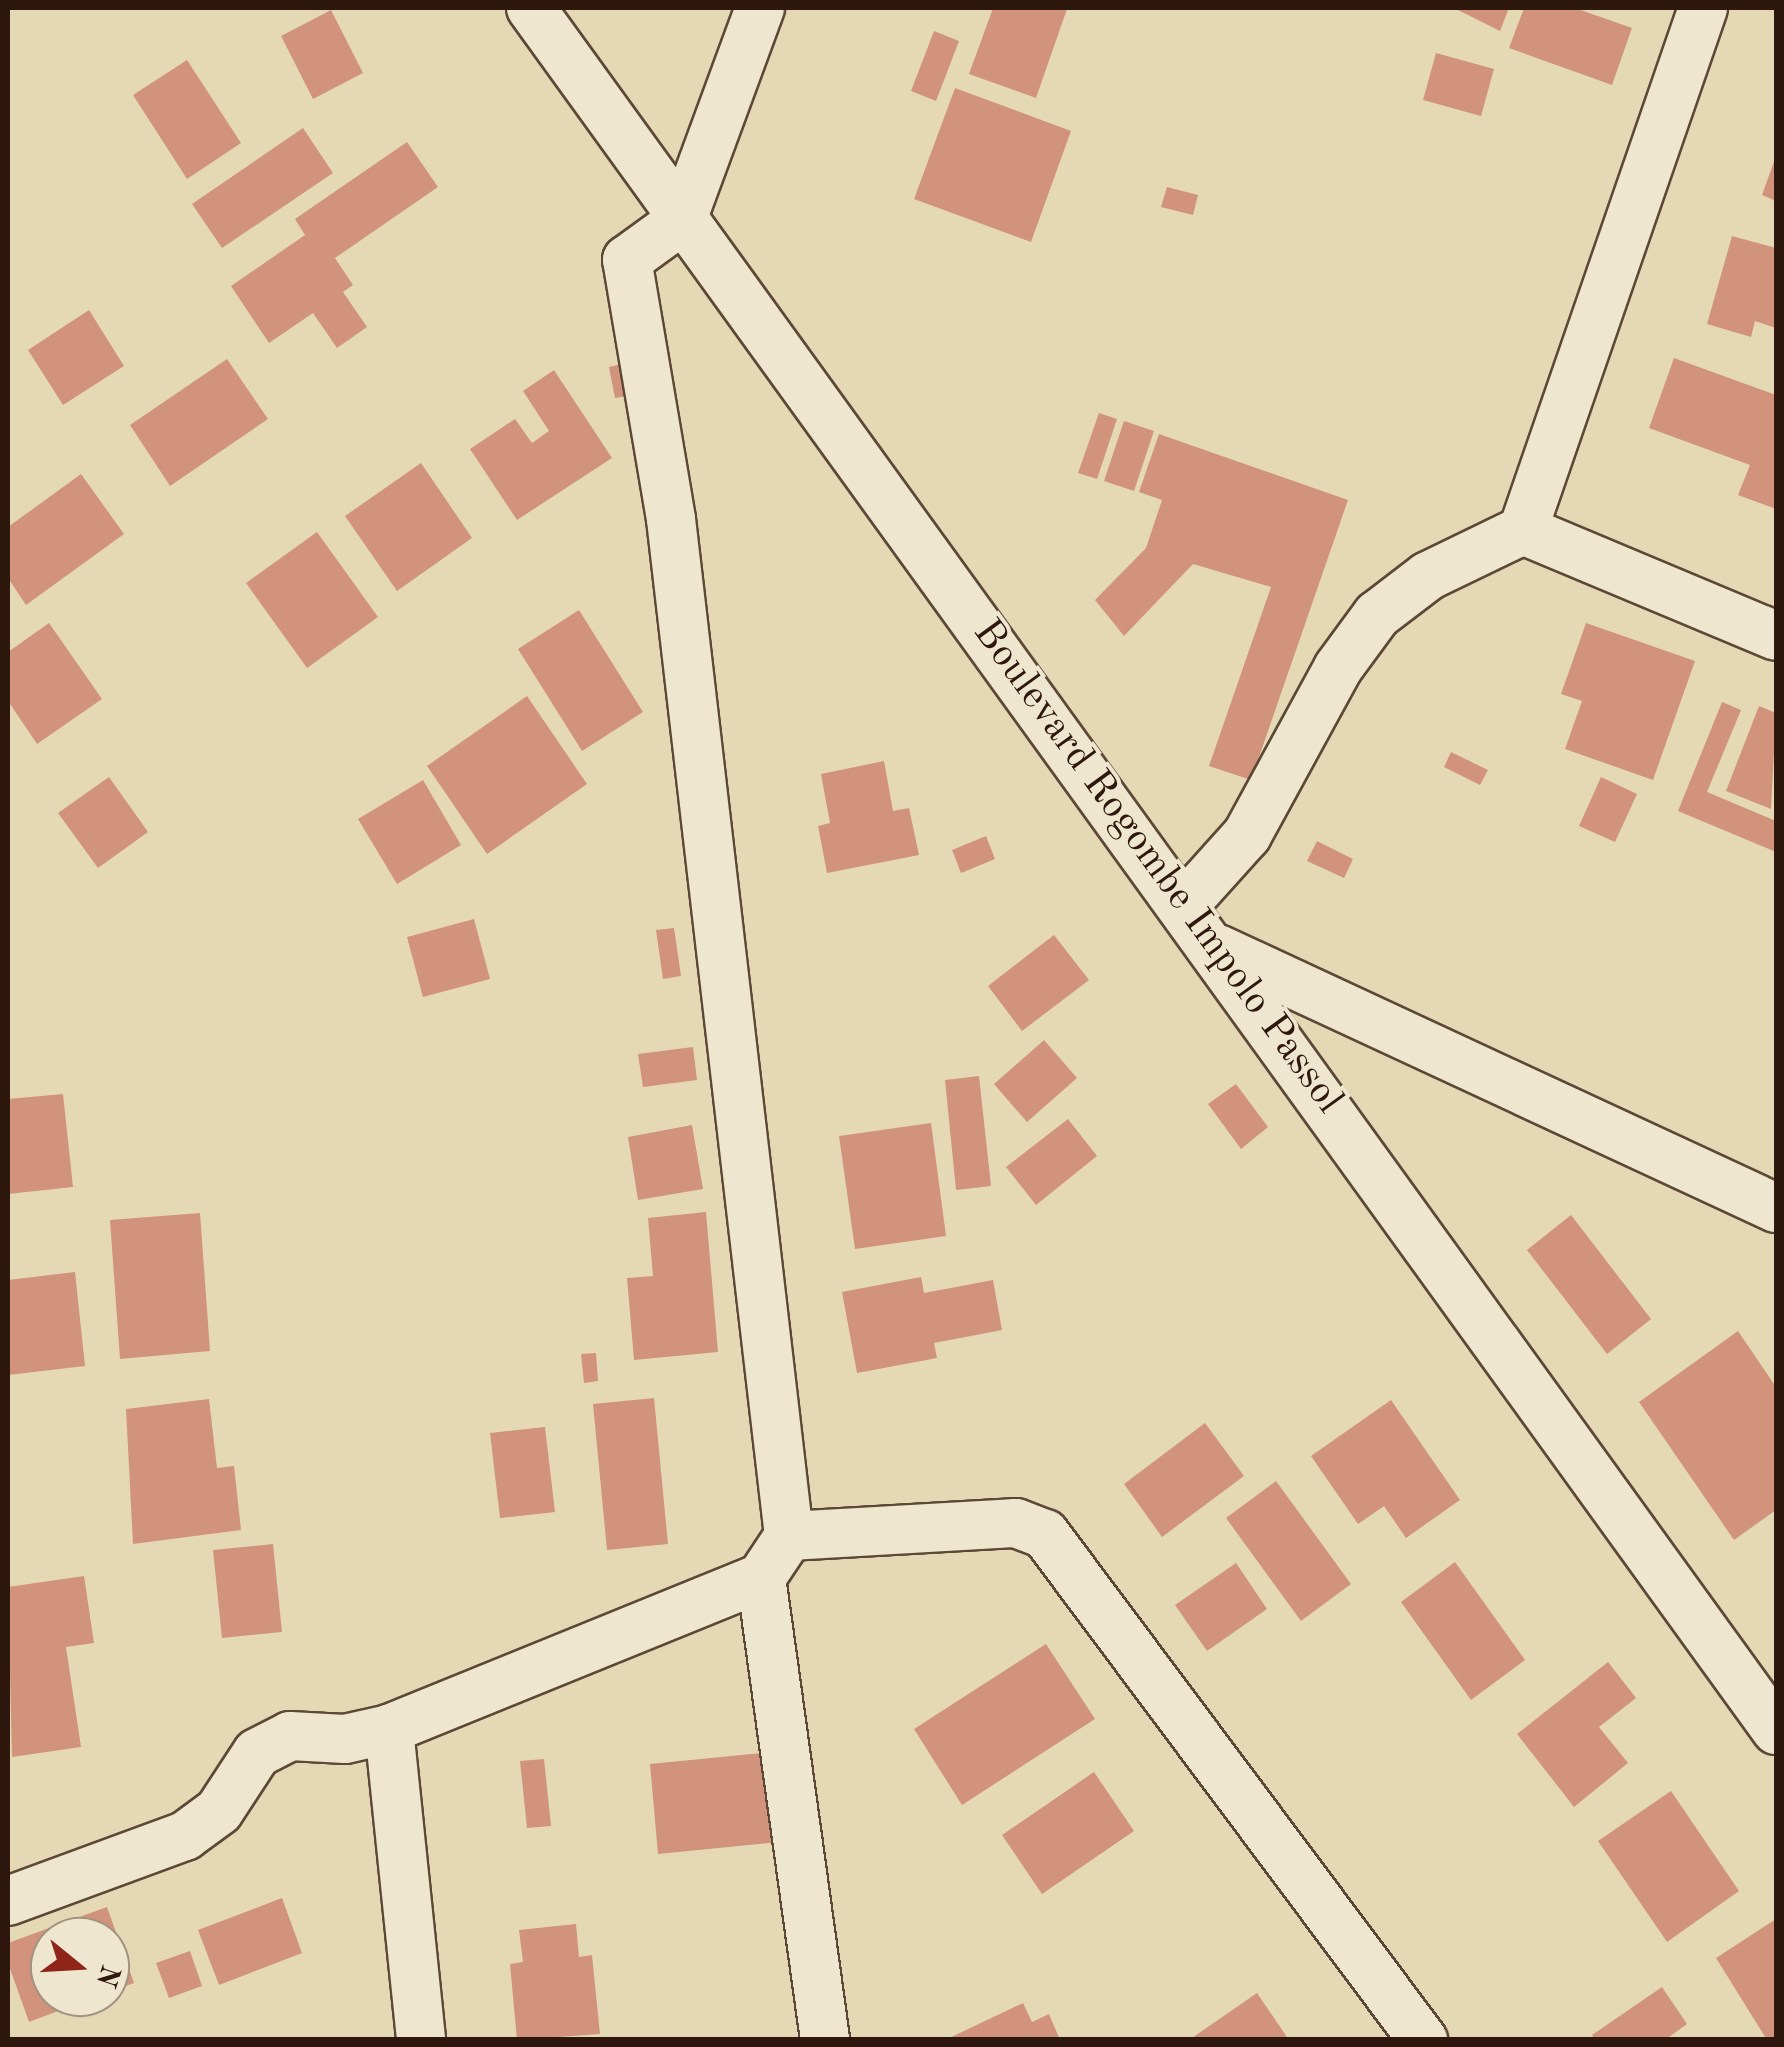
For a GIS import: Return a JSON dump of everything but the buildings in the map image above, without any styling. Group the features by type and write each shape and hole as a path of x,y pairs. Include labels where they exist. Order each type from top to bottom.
{"street":[{"name":"Boulevard Rogombe Impolo Passol","path":"531,8 682,220 1218,948 1776,1730"},
{"path":"8,1901 186,1836 219,1811 258,1753 290,1736 345,1739 389,1729 762,1578 790,1536 672,519 627,260 682,220 760,8"},
{"path":"1184,904 1247,835 1338,668 1377,615 1428,576 1523,530 1704,8"},
{"path":"1523,530 1776,636"},
{"path":"1218,948 1776,1208"},
{"path":"790,1536 1016,1523 1044,1534 1423,2040"},
{"path":"762,1578 824,2040"},
{"path":"389,1729 421,2040"}]}
